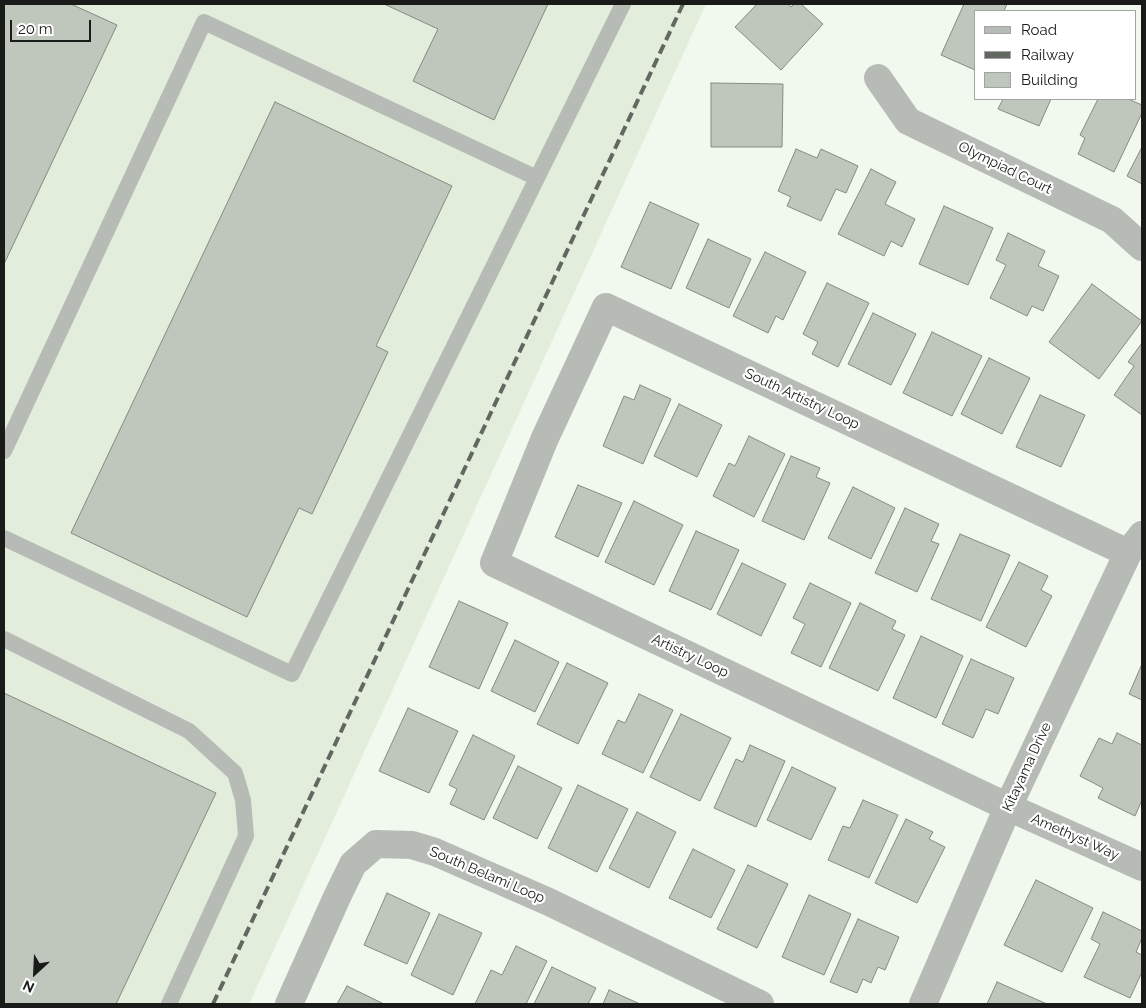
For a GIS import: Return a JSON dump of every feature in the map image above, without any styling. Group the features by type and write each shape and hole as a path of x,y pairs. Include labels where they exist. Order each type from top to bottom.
{"street":[{"name":"Olympiad Court","path":"878,78 908,121 1112,220 1142,247"},
{"name":"South Artistry Loop","path":"545,438 606,307 1135,544"},
{"name":"Artistry Loop","path":"545,438 494,563 1008,807"},
{"name":"Kitayama Drive","path":"923,1004 1008,807 1135,544"},
{"name":"Amethyst Way","path":"1008,807 1142,867"},
{"name":"South Belami Loop","path":"289,1004 353,864 376,844 412,845 435,852 549,902 760,1004"}],"lane":[{"path":"4,538 292,674 623,4"},
{"path":"4,451 204,22 537,178"},
{"path":"4,640 189,731 235,773 243,800 246,836 169,1004"}],"shaded area":[{"path":"4,4 706,4 249,1004 4,1004"}],"building":[{"path":"4,4 71,4 117,25 4,264"},
{"path":"384,4 548,4 494,120 413,81 438,29"},
{"path":"757,4 788,4 791,7 794,4 801,4 823,24 781,70 735,27"},
{"path":"964,4 1007,4 1004,10 974,10 974,70 941,55"},
{"path":"711,83 783,84 782,147 711,147"},
{"path":"1002,100 1051,100 1039,126 998,109"},
{"path":"1098,100 1130,100 1142,105 1142,113 1114,172 1078,154 1085,138 1080,135"},
{"path":"275,102 452,186 376,346 388,352 312,514 299,508 247,617 71,533"},
{"path":"1142,147 1142,184 1127,176"},
{"path":"796,149 817,158 821,149 858,166 846,193 836,189 821,221 787,206 791,197 778,191"},
{"path":"871,169 896,182 885,204 915,219 902,247 891,241 884,256 838,234"},
{"path":"650,202 699,224 671,289 621,267"},
{"path":"944,206 993,228 968,285 919,264"},
{"path":"1008,233 1045,251 1038,266 1059,276 1043,311 1032,306 1027,316 990,298 1006,265 996,260"},
{"path":"708,239 751,259 729,308 686,288"},
{"path":"765,252 806,272 783,320 776,316 768,333 733,316"},
{"path":"827,283 869,303 838,367 812,354 818,342 803,334"},
{"path":"1092,284 1142,321 1099,379 1049,342"},
{"path":"873,313 916,334 891,385 848,364"},
{"path":"932,332 982,356 952,416 903,393"},
{"path":"1142,343 1142,415 1114,395 1134,366 1128,362"},
{"path":"989,358 1030,378 1002,434 961,414"},
{"path":"640,385 671,399 643,464 603,446 624,396 634,400"},
{"path":"1040,395 1085,415 1061,467 1016,447"},
{"path":"679,404 722,425 697,477 654,456"},
{"path":"749,436 785,454 754,517 713,496 729,463 735,466"},
{"path":"791,456 820,468 816,477 830,483 804,540 762,521"},
{"path":"578,485 622,503 598,557 555,537"},
{"path":"853,487 895,508 871,559 828,538"},
{"path":"634,501 683,525 654,585 605,562"},
{"path":"905,508 939,524 931,541 939,544 917,592 875,573"},
{"path":"696,531 739,550 711,610 669,591"},
{"path":"960,534 1010,555 981,621 931,599"},
{"path":"1019,562 1048,576 1041,590 1052,596 1026,647 986,627"},
{"path":"742,563 786,584 761,636 717,614"},
{"path":"810,583 851,603 821,667 791,653 805,624 793,618"},
{"path":"459,601 508,623 479,689 429,667"},
{"path":"860,603 896,621 892,629 905,635 878,691 829,668"},
{"path":"921,636 963,656 936,718 893,698"},
{"path":"515,640 559,662 535,712 491,691"},
{"path":"971,659 1014,678 998,714 986,709 973,738 942,724"},
{"path":"567,663 608,683 578,744 537,724"},
{"path":"1142,664 1142,700 1129,694"},
{"path":"4,693 216,793 116,1004 4,1004"},
{"path":"639,694 673,710 643,773 602,754 618,720 625,723"},
{"path":"408,708 458,731 429,793 379,771"},
{"path":"681,714 731,738 700,801 650,777"},
{"path":"1117,733 1142,745 1142,800 1135,816 1098,798 1103,788 1080,776 1099,738 1112,744"},
{"path":"473,735 515,756 484,820 450,804 457,789 449,785"},
{"path":"750,745 785,761 756,827 714,808 736,759 743,762"},
{"path":"518,766 562,788 537,839 493,818"},
{"path":"792,767 836,788 811,840 767,820"},
{"path":"578,785 628,809 597,872 548,848"},
{"path":"863,800 898,815 869,878 828,860 843,826 850,828"},
{"path":"637,812 676,832 649,888 609,868"},
{"path":"906,819 933,832 929,839 945,847 917,903 875,883"},
{"path":"693,849 735,870 711,918 669,898"},
{"path":"748,865 788,884 757,948 717,929"},
{"path":"1036,880 1093,908 1062,972 1004,945"},
{"path":"387,893 430,913 407,964 364,945"},
{"path":"809,895 851,914 824,975 782,957"},
{"path":"1103,912 1142,931 1142,938 1136,952 1142,955 1142,972 1130,998 1084,977 1100,944 1091,939"},
{"path":"439,914 482,933 453,995 411,975"},
{"path":"858,919 899,937 885,970 878,967 871,983 863,979 857,993 830,982"},
{"path":"516,946 547,961 526,1004 475,1004 491,970 502,975"},
{"path":"552,967 596,988 588,1004 534,1004"},
{"path":"997,982 1047,1004 987,1004"},
{"path":"347,986 384,1004 337,1004"},
{"path":"609,990 640,1004 603,1004"}],"railway":[{"path":"213,1004 683,4"}]}
